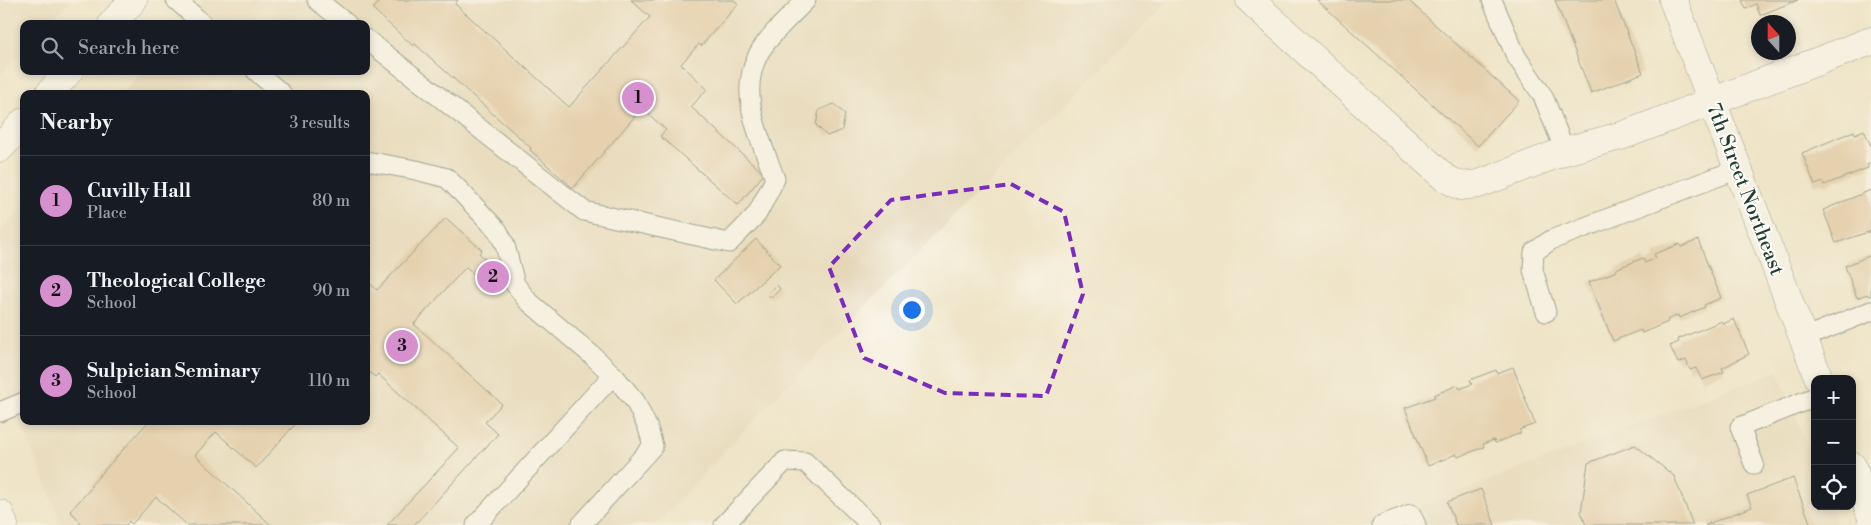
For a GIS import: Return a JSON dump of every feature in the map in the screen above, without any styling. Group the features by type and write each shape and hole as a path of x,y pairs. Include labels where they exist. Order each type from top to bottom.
{"street":[{"path":"116,20 133,0"},
{"path":"1250,0 1445,178 1461,186 1479,184 1565,151 1624,135 1871,41"},
{"name":"7th Street Northeast","path":"1673,0 1817,375"},
{"path":"52,90 66,75"},
{"path":"0,148 20,126"},
{"path":"1856,476 1871,515"},
{"path":"0,514 4,525"}],"lane":[{"path":"176,0 198,20"},
{"path":"317,0 342,20"},
{"path":"370,42 584,211 729,243 757,214 776,179 750,110 749,84 752,71 759,53 806,0"},
{"path":"1492,0 1516,56 1543,96 1565,151"},
{"path":"261,75 277,90"},
{"path":"370,162 447,178 498,231 505,245 515,284 526,300 594,356 635,401 648,428 653,446 581,525"},
{"path":"1546,312 1533,270 1534,252 1551,240 1738,169"},
{"path":"1803,338 1871,311"},
{"path":"476,525 613,375"},
{"path":"1754,464 1740,427 1811,399"},
{"path":"0,412 20,404"},
{"path":"724,525 785,461 805,462 871,525"},
{"path":"1382,525 1412,514 1416,525"}],"highlighted area":[{"path":"1011,184 1064,212 1083,294 1046,396 945,393 864,358 829,267 891,200"}],"shaded area":[{"path":"0,0 70,0 52,20 20,20 20,53 0,75"},
{"path":"205,0 299,0 322,20 188,20"},
{"path":"301,0 1169,0 766,407 656,525 62,525 22,425 370,425 370,90 125,90 139,75 370,75 370,20 324,20"},
{"path":"20,210 20,420 0,370 0,232"},
{"path":"1778,371 1811,456 1811,510 1831,510 1837,525 1393,525 1390,518"}],"building":[{"path":"381,0 458,0 455,4 569,107 650,17 631,0 734,0 738,4 701,46 699,44 681,64 707,89 691,107 764,174 738,205 660,136 666,130 642,108 573,188 415,44 413,46 373,9"},
{"path":"1317,0 1408,0 1519,101 1478,146"},
{"path":"1555,0 1614,0 1643,73 1591,93"},
{"path":"1742,0 1798,0 1760,15 1756,4 1746,9"},
{"path":"834,104 845,114 842,130 827,136 816,125 819,110"},
{"path":"1864,130 1871,146 1871,163 1867,165 1868,168 1824,185 1823,182 1815,185 1802,153 1854,131 1855,134"},
{"path":"1871,190 1871,231 1836,243 1823,210"},
{"path":"446,218 482,250 479,253 485,259 486,265 478,274 474,274 466,267 414,324 502,404 485,422 498,434 414,525 387,525 459,448 378,374 375,377 370,373 370,284 377,290"},
{"path":"756,239 780,265 737,304 714,280"},
{"path":"1698,240 1721,298 1679,318 1678,315 1667,320 1668,322 1642,333 1641,330 1613,341 1589,282 1643,258 1645,263 1656,258 1654,254 1680,244 1681,247"},
{"path":"1871,255 1871,295 1868,296 1867,294 1857,298 1845,266"},
{"path":"777,285 780,289 771,298 767,294"},
{"path":"1734,319 1749,354 1722,368 1724,372 1702,380 1696,368 1690,370 1686,360 1678,363 1670,346 1679,342 1678,339 1722,321 1723,324"},
{"path":"1513,367 1535,424 1519,430 1521,433 1495,443 1494,440 1483,444 1484,447 1458,457 1456,454 1428,466 1405,408 1435,397 1434,395 1458,385 1460,389 1472,384 1470,380 1496,370 1497,373"},
{"path":"145,425 294,425 256,468 216,432 195,455 271,525 187,525 156,497 132,524 129,521 126,525 80,525 80,521 70,511 92,487 90,486"},
{"path":"1635,445 1674,476 1693,525 1586,525 1581,512 1588,463"},
{"path":"1793,478 1811,525 1705,525 1752,507 1747,495"},
{"path":"1481,489 1495,525 1456,525 1447,502"}],"place":[{"name":"Cuvilly Hall","path":"638,98"},
{"name":"Theological College","path":"493,277"},
{"name":"Sulpician Seminary","path":"402,346"}]}
